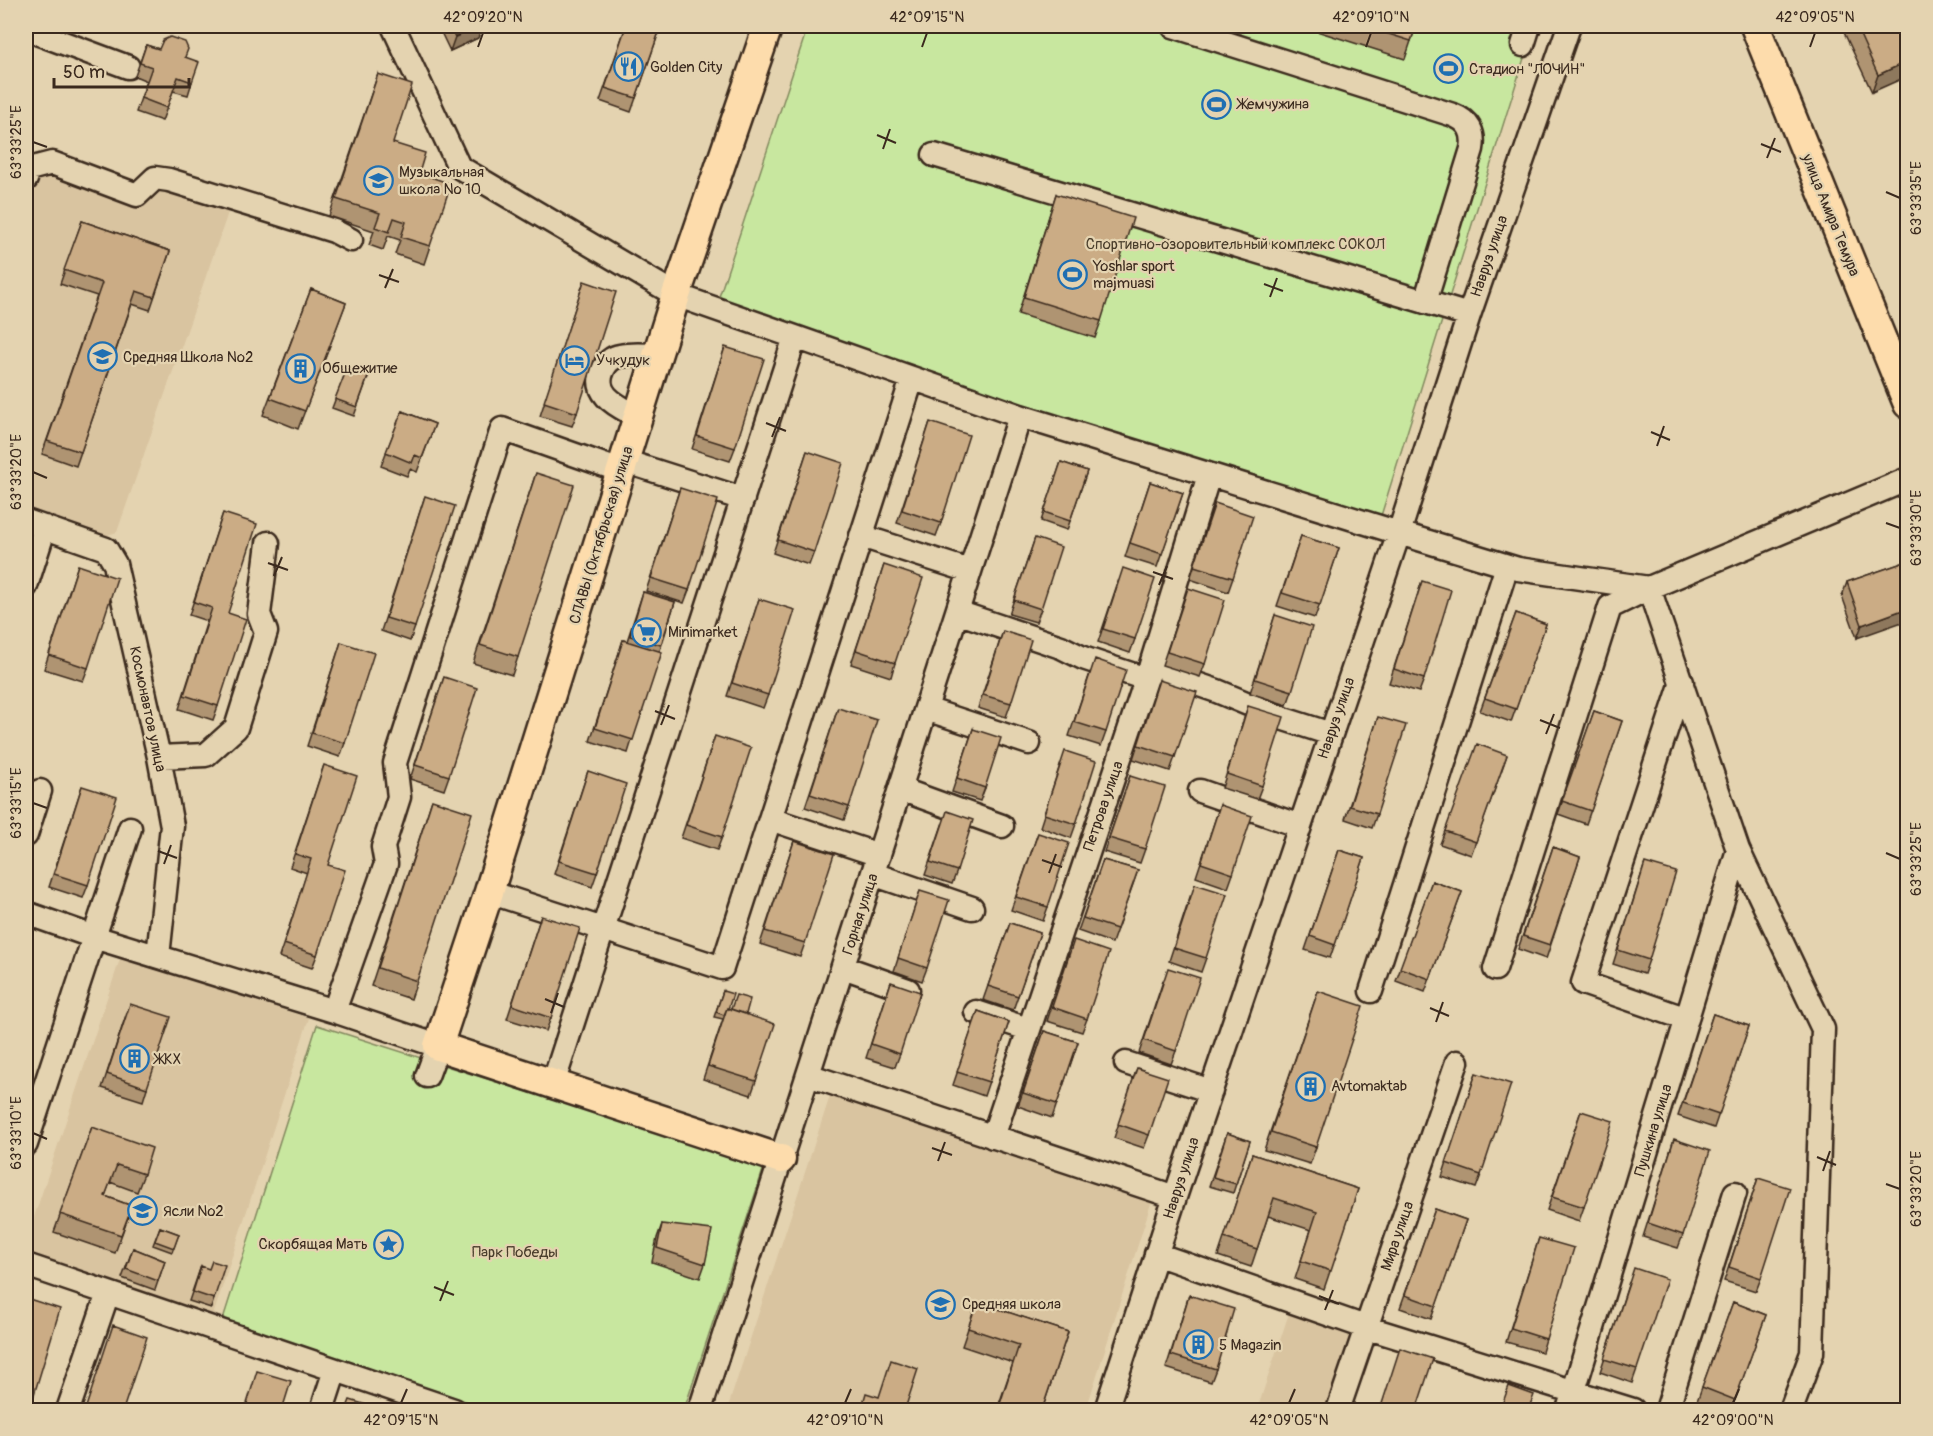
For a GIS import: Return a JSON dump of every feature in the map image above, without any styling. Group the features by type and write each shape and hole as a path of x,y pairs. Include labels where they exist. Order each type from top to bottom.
{"main road":[{"name":"СЛАВЫ (Октябрьская) улица","path":"438,1047 489,892 676,295 768,26"},
{"name":"улица Амира Темура","path":"1755,26 1908,404"},
{"path":"438,1047 781,1159"}],"street":[{"path":"393,26 459,167 676,295 1020,416 1507,566 1649,588"},
{"path":"1173,26 1453,115 1466,122 1473,135 1472,149 1425,302"},
{"name":"Навруз улица","path":"1106,1410 1210,1091 1399,533 1469,315 1569,26"},
{"path":"26,29 128,67"},
{"path":"934,155 1469,315"},
{"path":"26,179 29,170 52,163 137,195 155,178 169,180 334,231 351,240"},
{"path":"553,1084 795,337"},
{"path":"638,417 605,396 600,382 601,375 604,368 614,358 658,355"},
{"path":"489,892 722,968 912,379"},
{"name":"Горная улица","path":"700,1410 1020,416"},
{"path":"334,1011 386,864 382,847 399,797 394,763 502,429 743,499"},
{"name":"Петрова улица","path":"993,1137 1148,674 1209,475"},
{"path":"1495,969 1610,607 1649,588 1908,479"},
{"path":"26,586 35,524"},
{"name":"Космонавтов улица","path":"35,524 106,549 116,564 172,826 159,956"},
{"path":"861,536 970,571"},
{"path":"159,757 206,755 236,728 266,632 259,614 268,543"},
{"path":"1371,991 1507,566"},
{"path":"1649,588 1738,850 1823,1029 1812,1353 1791,1410"},
{"path":"957,612 1061,647 1083,658 1217,691 1284,719 1331,734"},
{"path":"1682,682 1583,983 1687,1019"},
{"path":"926,709 1029,743"},
{"path":"900,789 1002,826"},
{"path":"26,835 40,791"},
{"path":"1200,791 1300,826"},
{"path":"770,819 972,908"},
{"path":"26,1144 130,828"},
{"name":"Пушкина улица","path":"1571,1401 1738,850"},
{"path":"26,913 94,937 334,1011 438,1047 427,1076"},
{"path":"843,967 908,990"},
{"path":"976,1012 1028,1029"},
{"name":"Мира улица","path":"1338,1410 1457,1062"},
{"path":"1126,1063 1210,1091"},
{"path":"808,1075 1175,1197"},
{"path":"1666,1410 1735,1193"},
{"path":"1156,1254 1571,1401 1633,1410"},
{"path":"26,1265 454,1410"},
{"path":"68,1410 108,1293"},
{"path":"322,1410 335,1370"}],"shaded area":[{"name":"Средняя Школа №2","path":"48,172 153,187 230,207 117,532 104,536 26,508 26,194 30,182"},
{"path":"121,956 309,1018 210,1325 26,1262 26,1241"},
{"name":"Средняя школа","path":"830,1096 1153,1197 1086,1410 727,1410"},
{"path":"1291,1307 1360,1330 1334,1410 1257,1410"}],"green space":[{"name":"Спортивно-озоровительный комплекс СОКОЛ","path":"808,26 1534,26 1380,519 964,389 718,300"},
{"name":"Парк Победы","path":"317,1025 764,1167 684,1410 492,1410 223,1319"}],"building":[{"path":"449,26 481,26 455,37"},
{"name":"Golden City","path":"626,26 661,26 636,98 605,88"},
{"path":"1363,26 1416,26 1411,41"},
{"path":"1856,26 1908,26 1908,61 1878,75"},
{"path":"170,37 185,42 188,49 185,57 199,62 192,82 178,77 167,108 141,98 152,67 140,63 146,45 159,49 163,40"},
{"name":"Музыкальная школа № 10","path":"378,74 412,85 393,143 425,153 419,173 451,184 430,246 401,237 406,222 394,218 389,232 375,227 380,213 336,199"},
{"name":"Yoshlar sport majmuasi","path":"1056,194 1133,218 1101,321 1024,297"},
{"path":"82,221 170,251 154,297 136,291 81,452 47,441 102,283 64,270"},
{"name":"Учкудук","path":"584,281 616,292 577,413 544,402"},
{"name":"Общежитие","path":"311,289 346,303 305,411 270,398"},
{"path":"725,347 764,359 735,448 697,436"},
{"path":"348,366 369,374 357,407 335,399"},
{"path":"402,411 435,424 422,458 415,455 412,463 386,452"},
{"path":"930,422 969,435 941,523 902,510"},
{"path":"807,451 843,463 814,552 778,540"},
{"path":"1061,462 1087,471 1070,521 1044,512"},
{"path":"536,473 574,485 518,657 480,645"},
{"path":"1150,482 1183,493 1162,554 1130,543"},
{"path":"680,488 718,500 689,590 651,578"},
{"path":"425,496 455,506 415,627 386,618"},
{"path":"1215,503 1253,516 1233,578 1194,566"},
{"path":"223,513 257,524 228,613 246,619 218,706 184,695 212,608 194,602"},
{"path":"1301,536 1339,548 1320,605 1282,593"},
{"path":"1035,538 1061,547 1041,609 1014,600"},
{"path":"1908,561 1908,608 1862,625 1847,582"},
{"path":"78,565 117,578 88,668 49,655"},
{"path":"884,565 923,578 895,663 856,650"},
{"path":"1123,568 1155,579 1135,639 1103,629"},
{"path":"1422,581 1451,590 1424,679 1394,669"},
{"path":"1188,588 1225,600 1205,664 1167,652"},
{"name":"Minimarket","path":"643,592 675,602 661,645 630,636"},
{"path":"759,599 795,610 768,695 732,683"},
{"path":"1516,613 1546,624 1516,709 1485,698"},
{"path":"1275,615 1312,627 1292,691 1255,679"},
{"path":"1003,631 1031,640 1011,703 983,695"},
{"path":"623,640 662,652 633,740 595,728"},
{"path":"341,642 374,653 345,743 312,733"},
{"path":"1095,659 1126,670 1106,732 1074,722"},
{"path":"444,677 477,688 449,776 415,765"},
{"path":"1159,680 1197,692 1175,757 1138,745"},
{"path":"1248,706 1284,717 1262,786 1227,774"},
{"path":"838,708 877,720 849,807 810,794"},
{"path":"1594,711 1622,721 1591,811 1562,801"},
{"path":"1378,717 1406,725 1377,814 1350,806"},
{"path":"973,729 1001,738 985,788 957,778"},
{"path":"715,736 751,748 722,837 686,825"},
{"path":"1477,744 1507,755 1476,842 1445,831"},
{"path":"1065,751 1096,761 1076,824 1044,814"},
{"path":"324,765 357,776 328,865 345,870 317,955 284,944 311,859 295,854"},
{"path":"588,771 626,784 597,873 559,861"},
{"path":"1130,776 1165,787 1145,849 1109,838"},
{"path":"82,786 117,797 88,885 54,874"},
{"path":"432,800 472,813 417,981 378,968"},
{"path":"1220,805 1252,816 1233,874 1201,863"},
{"path":"947,811 973,820 957,871 930,862"},
{"path":"1038,833 1069,843 1048,907 1016,897"},
{"path":"794,841 834,854 805,943 765,931"},
{"path":"1553,847 1580,857 1550,945 1523,936"},
{"path":"1339,850 1364,858 1335,945 1310,936"},
{"path":"1103,860 1138,870 1117,929 1083,918"},
{"path":"1645,863 1676,872 1649,960 1618,950"},
{"path":"1432,881 1462,892 1430,979 1400,968"},
{"path":"1195,884 1227,894 1206,958 1174,948"},
{"path":"920,891 949,900 927,968 898,958"},
{"path":"541,916 580,928 551,1018 512,1005"},
{"path":"1010,923 1040,933 1018,996 988,986"},
{"path":"1074,940 1109,952 1087,1019 1052,1007"},
{"path":"1168,968 1200,978 1176,1051 1144,1040"},
{"path":"891,982 920,992 900,1054 871,1044"},
{"path":"723,991 733,994 724,1015 716,1012"},
{"name":"Avtomaktab","path":"1318,991 1363,1006 1316,1147 1271,1132"},
{"path":"736,995 750,999 746,1014 731,1009"},
{"name":"ЖКХ","path":"130,1004 171,1017 147,1088 107,1074"},
{"path":"727,1008 775,1024 756,1081 708,1066"},
{"path":"978,1011 1009,1022 989,1082 957,1072"},
{"path":"1713,1014 1749,1026 1719,1115 1683,1103"},
{"path":"1044,1031 1078,1042 1057,1104 1023,1093"},
{"path":"1137,1068 1168,1078 1149,1135 1118,1124"},
{"path":"1476,1073 1511,1084 1481,1175 1446,1163"},
{"path":"1581,1111 1613,1121 1584,1207 1552,1197"},
{"path":"92,1127 152,1148 144,1174 117,1165 105,1196 132,1206 121,1235 60,1214"},
{"path":"1227,1133 1250,1141 1236,1184 1213,1177"},
{"path":"1674,1139 1710,1151 1683,1235 1648,1223"},
{"path":"1252,1154 1358,1189 1331,1271 1301,1261 1317,1212 1274,1198 1257,1249 1224,1238"},
{"path":"1758,1178 1790,1188 1761,1278 1729,1267"},
{"path":"1435,1209 1466,1220 1436,1306 1405,1295"},
{"path":"662,1224 712,1230 705,1264 657,1248"},
{"path":"160,1227 179,1234 174,1248 155,1241"},
{"path":"1539,1238 1574,1248 1546,1339 1511,1328"},
{"path":"133,1248 165,1261 158,1281 126,1269"},
{"path":"212,1261 225,1265 214,1299 193,1292 201,1266 209,1269"},
{"path":"1634,1268 1667,1279 1637,1369 1604,1359"},
{"name":"5 Magazin","path":"1189,1295 1234,1309 1216,1369 1171,1355"},
{"path":"26,1298 60,1309 33,1398 26,1395"},
{"path":"977,1302 1068,1332 1042,1410 998,1410 1019,1345 968,1328"},
{"path":"1733,1302 1766,1315 1735,1400 1702,1387"},
{"path":"113,1325 147,1337 123,1410 85,1410"},
{"path":"1400,1348 1433,1359 1416,1410 1380,1410"},
{"path":"891,1360 918,1369 906,1406 918,1410 861,1410 866,1393 879,1397"},
{"path":"257,1371 291,1381 282,1410 245,1410"},
{"path":"1509,1386 1534,1395 1528,1410 1500,1410"},
{"path":"350,1400 383,1410 346,1410"}],"place":[{"name":"Golden City","path":"629,67"},
{"name":"Стадион \"ЛОЧИН\"","path":"1448,69"},
{"name":"Жемчужина","path":"1217,104"},
{"name":"Музыкальная школа № 10","path":"378,181"},
{"name":"Yoshlar sport majmuasi","path":"1072,275"},
{"name":"Средняя Школа №2","path":"102,357"},
{"name":"Учкудук","path":"575,360"},
{"name":"Общежитие","path":"301,368"},
{"name":"Minimarket","path":"647,632"},
{"name":"ЖКХ","path":"134,1059"},
{"name":"Avtomaktab","path":"1310,1086"},
{"name":"Ясли №2","path":"142,1211"},
{"name":"Скорбящая Мать","path":"389,1244"},
{"name":"Средняя школа","path":"941,1304"},
{"name":"5 Magazin","path":"1198,1345"}]}
